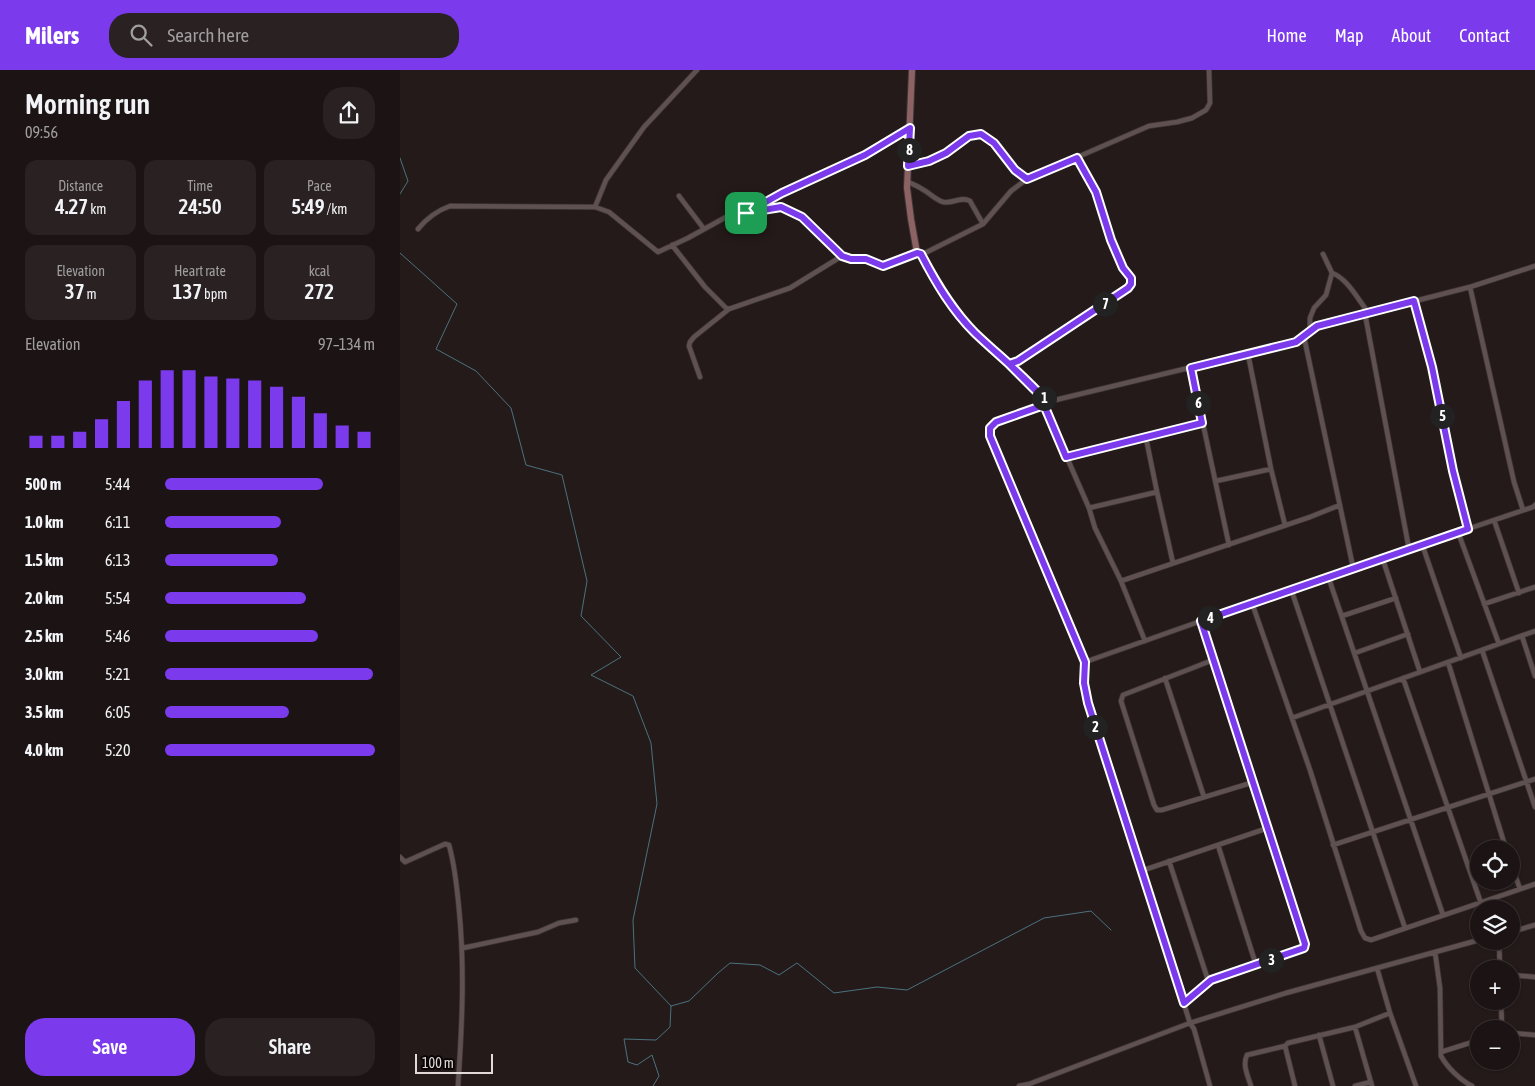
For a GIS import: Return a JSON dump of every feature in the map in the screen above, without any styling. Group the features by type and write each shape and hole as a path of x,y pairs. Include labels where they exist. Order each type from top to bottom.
{"street":[{"path":"595,208 606,180 644,127 697,70"},
{"path":"912,70 908,182 911,219 919,254 940,290 956,312 974,332 1009,364 1045,403 1144,641"},
{"path":"418,229 426,219 439,210 450,206 595,208 608,212 658,252 728,216 781,207 791,211 812,225 842,256 851,259 866,259 883,266 919,254 983,224 1011,191 1027,179 1149,126 1192,118 1206,110 1210,103 1209,70"},
{"path":"746,213 782,193 865,155 910,128"},
{"path":"908,166 929,161 946,153 969,136 981,134 994,143 1015,170 1027,179"},
{"path":"1009,364 1018,361 1128,288 1131,284 1131,278 1123,268 1111,240 1096,192 1077,158"},
{"path":"908,182 944,202 951,203 968,199 983,224"},
{"path":"679,196 704,229"},
{"path":"672,245 705,287 729,309"},
{"path":"1323,254 1332,273 1337,275 1365,308 1364,314 1408,548"},
{"path":"700,377 689,346 690,342 729,309 790,288 842,256"},
{"path":"1210,1086 1194,1029 1190,1023 1088,703 1084,683 1085,662 990,436 990,428 996,422 1045,403 1296,342 1317,326 1470,287 1535,266"},
{"path":"1310,330 1310,318 1314,308 1326,295 1332,273"},
{"path":"1470,287 1514,482 1523,510"},
{"path":"1414,301 1432,367 1453,471 1468,529"},
{"path":"1304,337 1353,567"},
{"path":"1248,354 1271,468 1285,524"},
{"path":"1191,368 1229,545"},
{"path":"1066,457 1202,423"},
{"path":"1146,438 1173,563"},
{"path":"1216,481 1271,468"},
{"path":"1089,508 1157,492"},
{"path":"1121,582 1340,505"},
{"path":"1085,662 1408,548 1534,508"},
{"path":"1494,520 1519,593"},
{"path":"1458,532 1498,644"},
{"path":"1422,544 1461,658"},
{"path":"1382,557 1420,672"},
{"path":"1328,576 1443,915"},
{"path":"1484,604 1535,588"},
{"path":"1291,589 1371,832 1405,928"},
{"path":"1342,616 1396,598"},
{"path":"1252,603 1292,718 1361,932 1365,938 1371,940 1470,906"},
{"path":"1184,1003 1211,980 1300,950 1304,948 1305,944 1201,621"},
{"path":"1292,718 1535,631"},
{"path":"1355,653 1408,634"},
{"path":"1522,636 1535,676"},
{"path":"1482,650 1535,807"},
{"path":"1213,660 1122,695 1121,701 1154,805 1157,810 1162,810 1254,782"},
{"path":"1448,662 1503,840"},
{"path":"1165,678 1204,797"},
{"path":"1403,678 1479,900"},
{"path":"1333,844 1535,779"},
{"path":"1142,871 1268,828"},
{"path":"400,857 405,862 444,844 449,845 455,866 463,948 462,1034 458,1086"},
{"path":"1218,845 1256,965"},
{"path":"1169,861 1207,977 1211,980"},
{"path":"1520,889 1535,884"},
{"path":"1486,900 1517,890"},
{"path":"463,948 538,932 576,920"},
{"path":"1520,929 1535,925"},
{"path":"1019,1086 1029,1084 1190,1023 1286,992 1470,942"},
{"path":"1435,952 1440,988 1441,1052 1444,1061 1465,1082 1472,1086"},
{"path":"1377,968 1390,1013 1416,1086"},
{"path":"1520,976 1535,977"},
{"path":"1251,1086 1246,1070 1245,1059 1248,1056 1285,1046 1288,1043 1355,1027 1390,1013"},
{"path":"1354,1086 1372,1084 1355,1027"},
{"path":"1520,1034 1535,1035"},
{"path":"1319,1035 1333,1086"},
{"path":"1441,1052 1470,1043"},
{"path":"1285,1046 1295,1086"}],"waterway":[{"path":"400,158 408,181 400,194"},
{"path":"400,253 457,304 436,349 476,371 511,408 526,465 562,475 587,581 581,616 621,657 591,675 633,696 651,743 657,804 633,920 635,968 671,1006 670,1027 656,1040 624,1039 628,1062 637,1065 652,1055 659,1076 653,1086"},
{"path":"671,1006 689,1001 730,963 760,965 779,975 797,963 834,993 877,987 907,990 1044,918 1091,911 1111,930"}],"route":[{"path":"746,213 781,207 791,211 812,225 842,256 851,259 866,259 883,266 917,253 921,254 940,290 956,312 974,332 1040,393 1047,402 1044,405 996,422 990,428 990,436 1085,662 1084,683 1088,703 1184,1003 1211,980 1304,948 1305,944 1254,782 1201,621 1468,529 1453,471 1432,367 1414,301 1317,326 1296,342 1191,368 1202,423 1066,457 1044,405 1047,402 1040,393 1009,364 1018,361 1059,334 1128,288 1132,282 1123,268 1111,240 1096,192 1077,158 1027,179 1015,170 994,143 981,134 977,134 969,136 936,158 908,166 910,128 865,155 782,193 746,213"}]}
